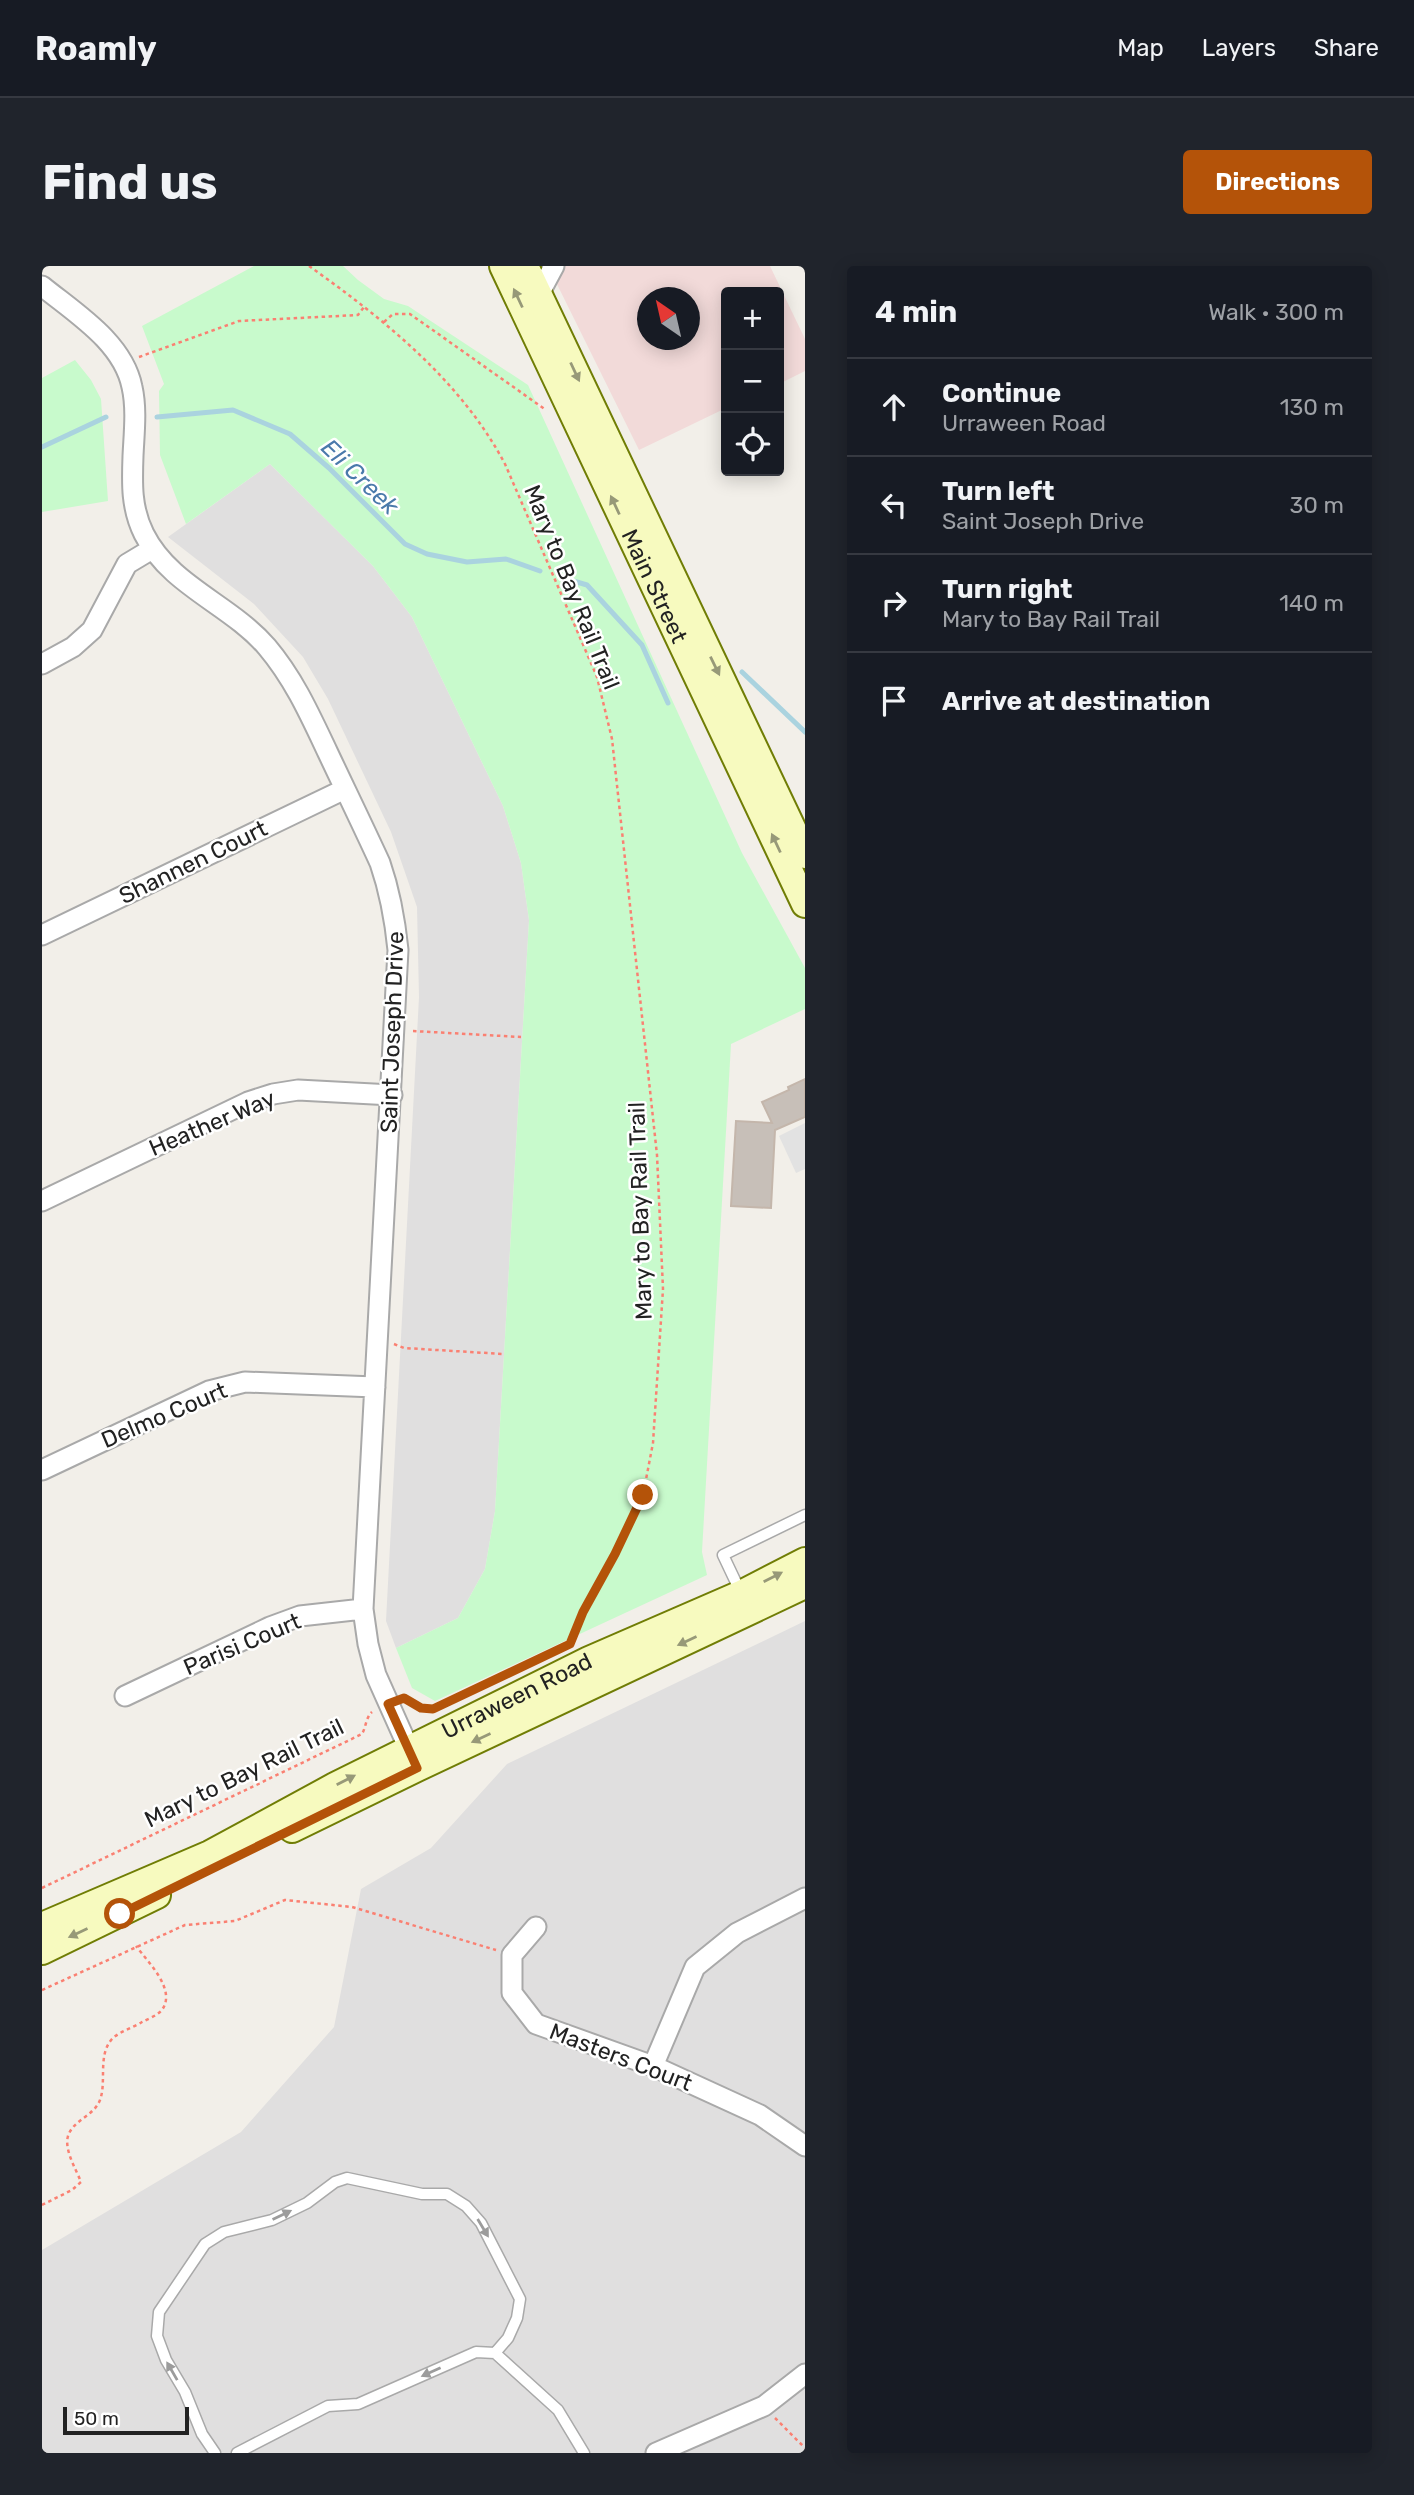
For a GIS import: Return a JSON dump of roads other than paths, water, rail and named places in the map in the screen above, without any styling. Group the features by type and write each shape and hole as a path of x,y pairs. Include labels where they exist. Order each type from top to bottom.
{"main road":[{"name":"Main Street","path":"521,267 539,294 805,855"},
{"name":"Main Street","path":"521,267 805,904"},
{"name":"Urraween Road","path":"42,1951 413,1758 589,1660 741,1594 805,1561"},
{"name":"Urraween Road","path":"42,1926 211,1854 413,1758 805,1585"}],"street":[{"path":"539,294 554,266"},
{"name":"Saint Joseph Drive","path":"42,286 92,326 119,358 128,374 135,412 132,491 142,531 152,549 183,581 247,625 279,661 298,689 380,863 395,915 398,950 392,1095 363,1608 373,1665 413,1758"},
{"path":"42,664 73,647 92,630 127,564 152,549"},
{"name":"Shannen Court","path":"42,935 345,789"},
{"name":"Heather Way","path":"42,1200 248,1102 273,1094 298,1090 392,1095"},
{"name":"Delmo Court","path":"42,1470 174,1407 227,1385 245,1382 375,1387"},
{"name":"Parisi Court","path":"125,1696 270,1627 300,1616 363,1608"},
{"path":"653,2066 695,1967 737,1933 805,1898"},
{"name":"Masters Court","path":"536,1927 512,1955 512,1993 536,2024 653,2066 760,2115 805,2146"},
{"path":"656,2453 764,2406 805,2374"}],"lane":[{"path":"741,1594 723,1555 805,1515"},
{"path":"215,2453 202,2434 184,2392 166,2360 157,2336 159,2312 205,2244 224,2232 272,2220 307,2203 335,2182 347,2178 422,2194 447,2194 466,2206 481,2223 520,2299 517,2318 508,2338 495,2353"},
{"path":"237,2453 328,2406 358,2404 476,2352 495,2353 558,2410 584,2453"}],"waterway":[{"name":"Eli Creek","path":"157,417 233,410 290,434 329,468 405,544 427,554 467,562 506,559 540,571"},
{"name":"Eli Creek","path":"42,447 106,417"},
{"name":"Eli Creek","path":"570,580 587,585 642,645 668,703"},
{"name":"Eli Creek","path":"742,672 805,732"}]}
